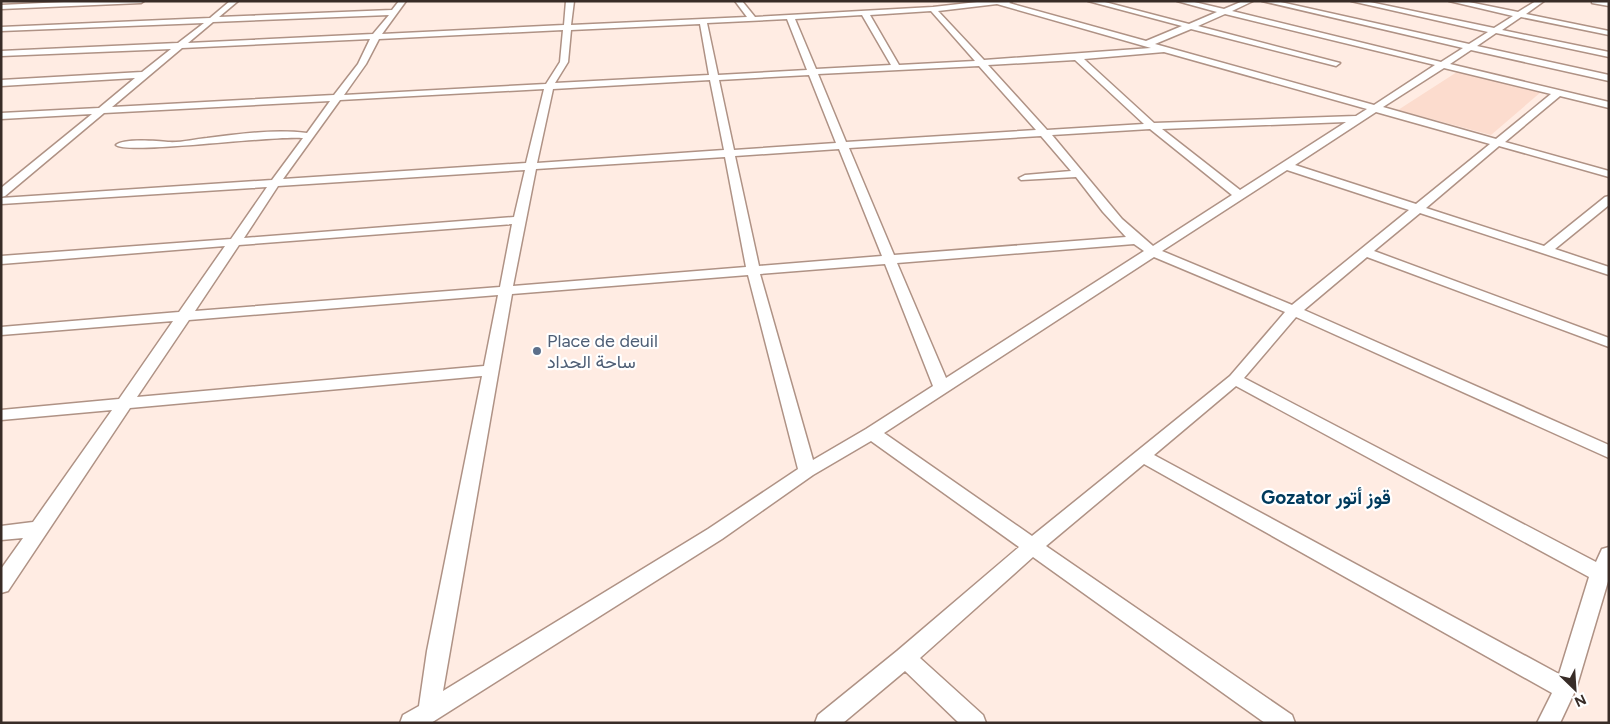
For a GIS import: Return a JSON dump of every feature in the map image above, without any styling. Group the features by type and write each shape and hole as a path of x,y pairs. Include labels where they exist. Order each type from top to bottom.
{"street":[{"path":"1,7 59,3 141,1"},
{"path":"1,194 106,109 178,46 235,1"},
{"path":"429,711 438,651 519,220 549,86 564,62 570,1"},
{"path":"738,1 753,19"},
{"path":"1091,1 1336,63"},
{"path":"1180,1 1609,105"},
{"path":"1146,44 1250,1"},
{"path":"1265,1 1609,78"},
{"path":"1354,1 1609,55"},
{"path":"1452,1 1609,32"},
{"path":"411,723 715,534 807,471 872,434 1496,31 1518,14 1541,1"},
{"path":"1595,1 1609,4"},
{"path":"1,54 753,19 933,9 1001,2 1609,174"},
{"path":"41,14 59,3"},
{"path":"1,29 212,20 399,6"},
{"path":"1,585 275,183 362,64 376,36 399,6"},
{"path":"933,9 1044,133 1134,240 1153,252 1294,312 1609,452"},
{"path":"865,12 896,67"},
{"path":"790,17 942,388"},
{"path":"1,39 33,19"},
{"path":"703,21 753,271 807,471"},
{"path":"1,116 982,63 1165,49"},
{"path":"1077,57 1152,126 1240,196"},
{"path":"1,83 144,76"},
{"path":"826,723 905,658 1033,546 1235,379 1294,312 1559,92"},
{"path":"1,201 1152,126 1360,119"},
{"path":"121,145 147,145 163,142 169,144 290,134 311,136"},
{"path":"1287,166 1609,271"},
{"path":"1025,178 1079,174"},
{"path":"1546,250 1609,199"},
{"path":"1,260 519,220"},
{"path":"1,331 1134,240"},
{"path":"1366,252 1609,343"},
{"path":"1,415 492,370"},
{"path":"1235,379 1600,574"},
{"path":"872,434 1284,723"},
{"path":"1143,456 1565,689"},
{"path":"1,533 39,529"},
{"path":"1548,723 1565,689 1600,574 1609,554"},
{"path":"905,658 975,723"}],"shaded area":[{"path":"1457,72 1541,92 1491,135 1398,110"}],"place":[{"name":"Place de deuil ساحة الحداد","path":"537,351"}],"district":[{"name":"Gozator قوز أتور","path":"1326,497"}]}
